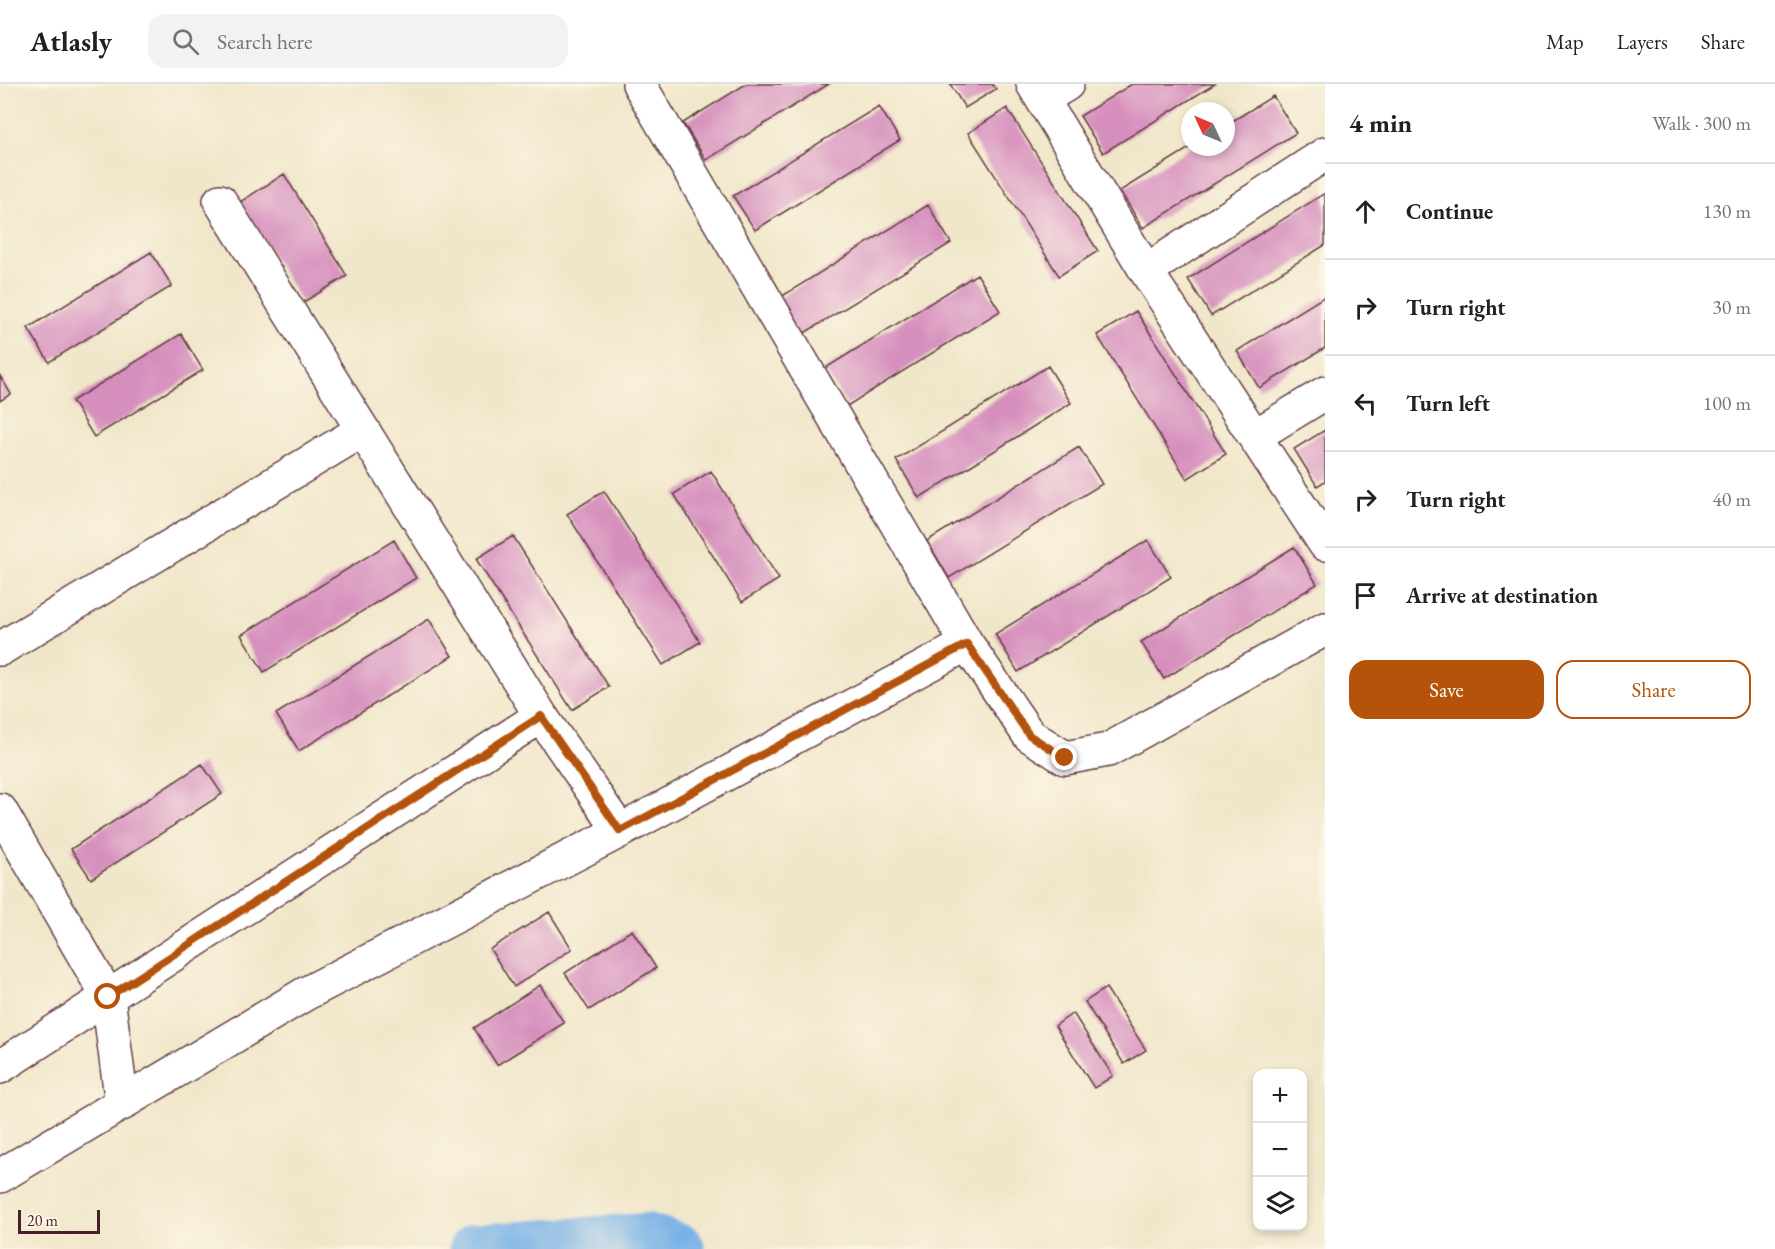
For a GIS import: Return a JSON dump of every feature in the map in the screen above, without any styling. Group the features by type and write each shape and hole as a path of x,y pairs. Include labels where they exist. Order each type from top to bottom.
{"street":[{"path":"639,84 967,644 1029,735 1065,758 1108,750 1325,629"},
{"path":"1047,89 1146,271 1325,544"},
{"path":"1146,271 1325,154"},
{"path":"220,201 541,716 620,831"},
{"path":"1255,436 1325,393"},
{"path":"0,649 363,430"},
{"path":"0,1176 305,994 620,831 967,644"},
{"path":"0,1067 541,716"},
{"path":"0,810 108,997 122,1104"}],"building":[{"path":"746,84 829,84 706,160 683,123"},
{"path":"950,84 992,84 996,89 965,108"},
{"path":"1132,84 1215,84 1186,102 1181,102 1181,105 1103,153 1080,116"},
{"path":"1273,96 1296,133 1143,228 1120,191 1181,153 1181,156 1235,156 1235,119"},
{"path":"879,106 900,140 755,230 733,196"},
{"path":"1007,108 1098,251 1059,276 968,133"},
{"path":"284,174 347,276 302,303 240,202"},
{"path":"1325,193 1325,245 1211,316 1188,279"},
{"path":"928,205 951,243 798,337 776,300"},
{"path":"151,252 172,286 49,362 28,328"},
{"path":"977,274 1000,311 847,406 824,369"},
{"path":"1325,296 1325,348 1259,388 1237,351"},
{"path":"1136,311 1226,454 1187,479 1097,335"},
{"path":"181,334 203,370 94,437 72,401"},
{"path":"1048,366 1071,403 919,498 896,460"},
{"path":"0,376 11,394 0,401"},
{"path":"1325,430 1325,481 1317,486 1294,449"},
{"path":"1079,447 1102,484 949,578 927,541"},
{"path":"711,471 779,579 742,602 674,494"},
{"path":"604,491 700,642 663,665 567,514"},
{"path":"513,536 609,687 572,710 476,559"},
{"path":"394,540 416,578 264,672 241,635"},
{"path":"1148,540 1171,577 1018,672 995,634"},
{"path":"1294,547 1317,584 1164,679 1141,642"},
{"path":"429,619 452,656 299,751 276,714"},
{"path":"202,764 222,794 91,879 71,849"},
{"path":"549,912 572,949 514,987 490,949"},
{"path":"632,930 656,968 589,1010 565,973"},
{"path":"540,985 564,1023 497,1065 474,1028"},
{"path":"1106,988 1146,1050 1124,1064 1085,1002"},
{"path":"1073,1013 1113,1076 1094,1088 1055,1026"}],"waterway":[{"path":"474,1249 647,1238 680,1249"}],"route":[{"path":"108,997 541,716 620,831 967,644 1029,735 1065,758"}]}
